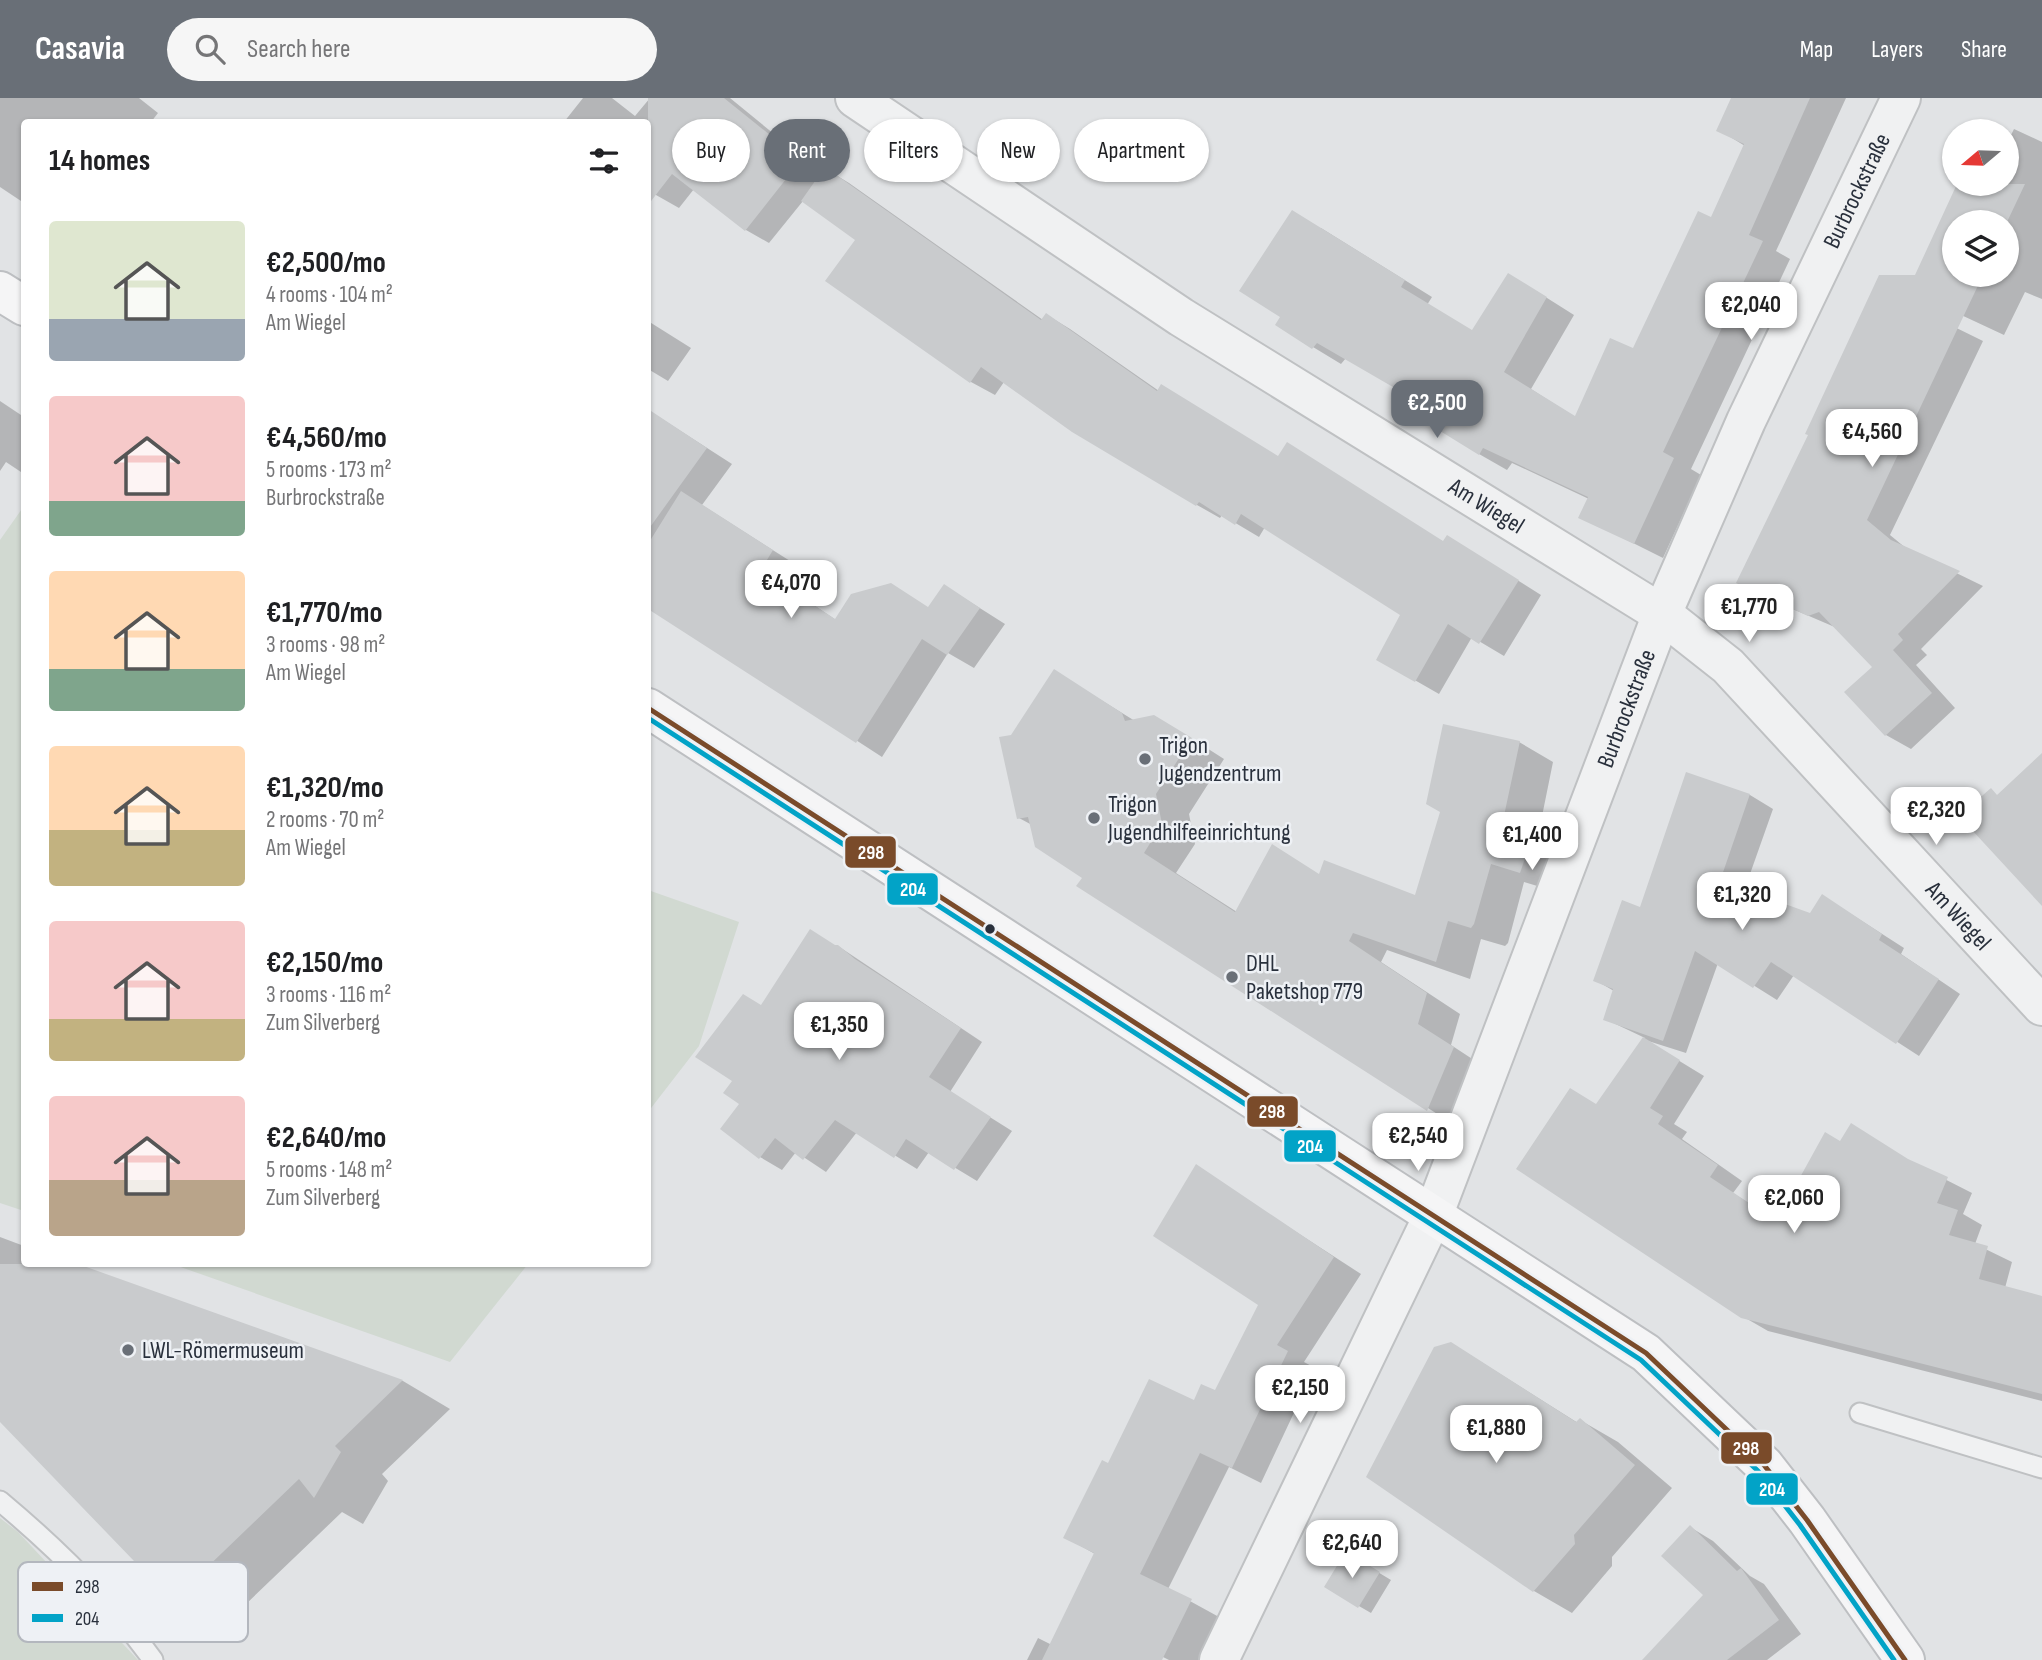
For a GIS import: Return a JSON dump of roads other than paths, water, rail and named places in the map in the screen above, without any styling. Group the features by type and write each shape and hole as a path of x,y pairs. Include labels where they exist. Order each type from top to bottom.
{"main road":[{"path":"0,290 21,304"},
{"path":"651,710 1646,1353 1764,1465 1807,1520 1905,1660"}],"street":[{"name":"Am Wiegel","path":"855,98 1181,317 1662,614 1728,666 2042,1006"},
{"name":"Burbrockstraße","path":"1219,1660 1433,1216 1662,614 1746,421 1901,98"}],"lane":[{"path":"1860,1413 2042,1468"},
{"path":"0,1501 32,1528 65,1562"},
{"path":"138,1642 153,1660"}],"place":[{"name":"Trigon Jugendzentrum","path":"1145,759"},
{"name":"Trigon Jugendhilfeeinrichtung","path":"1094,818"},
{"name":"DHL Paketshop 779","path":"1232,977"},
{"name":"LWL-Römermuseum","path":"128,1350"}]}
